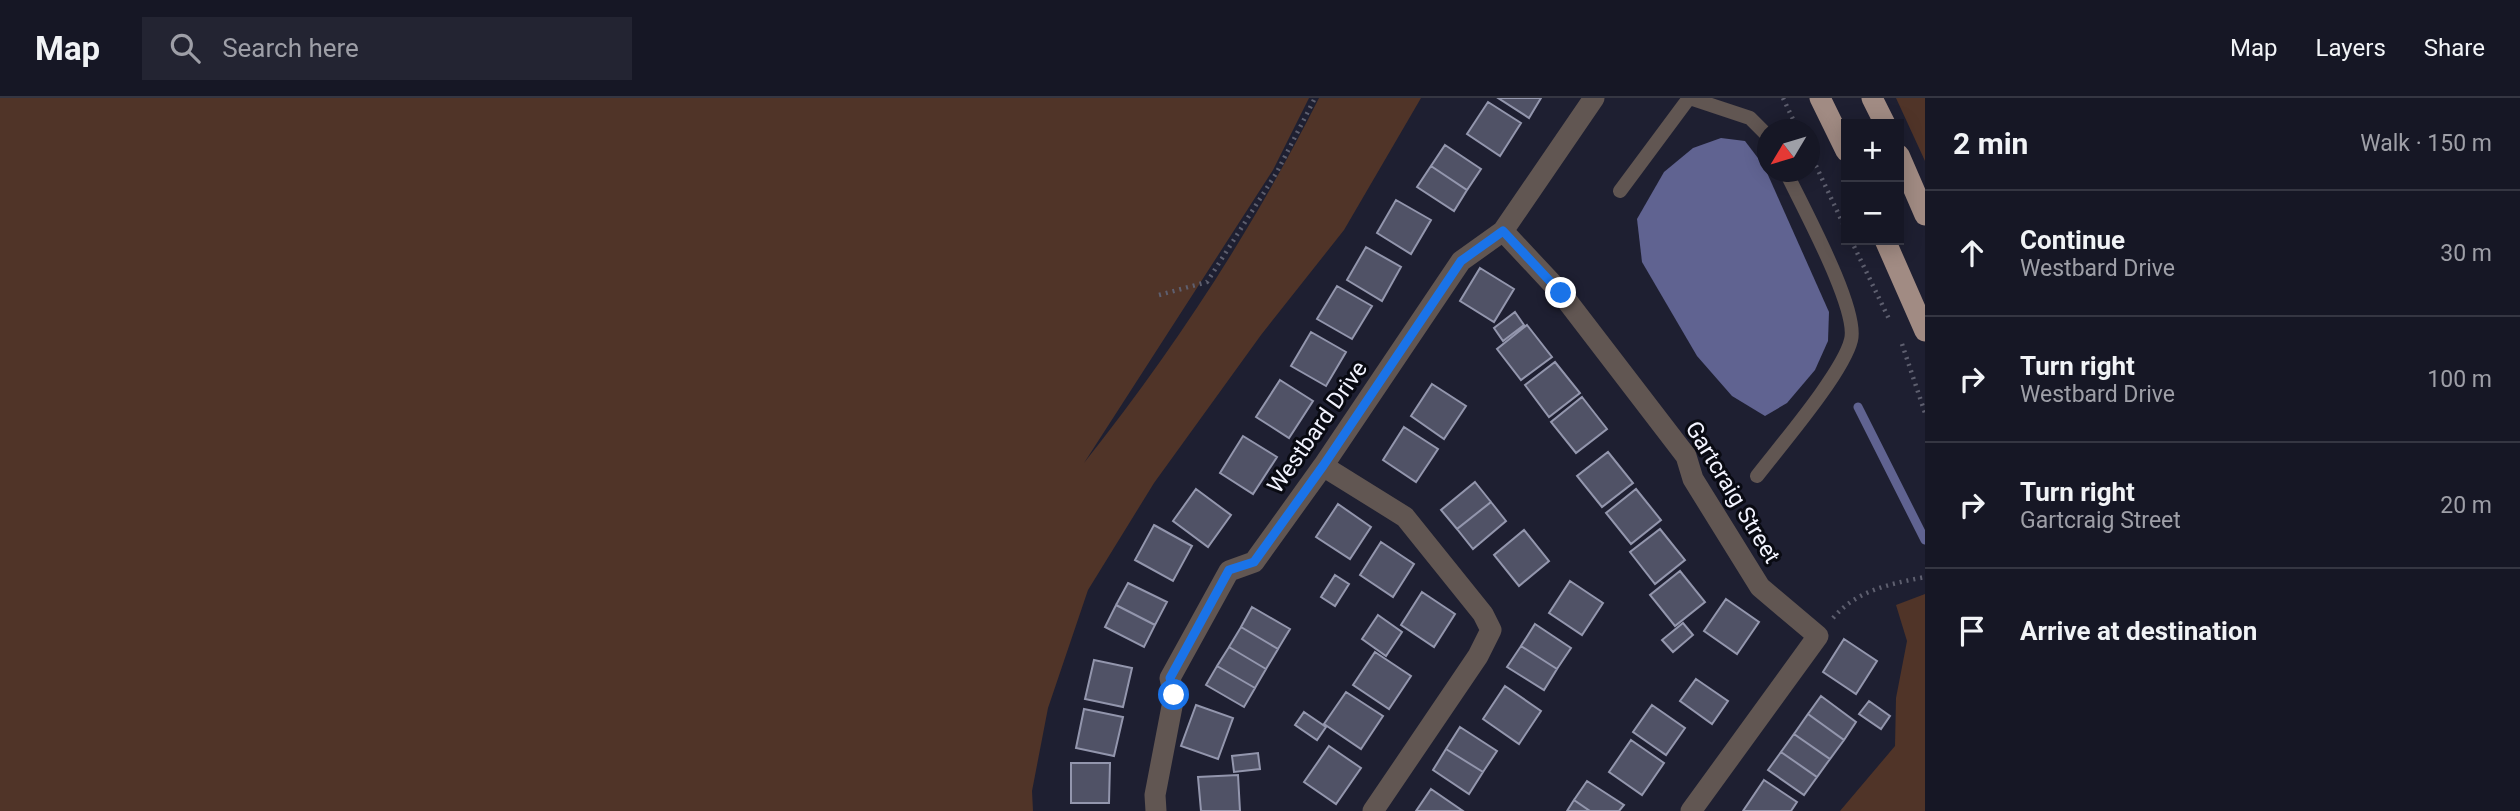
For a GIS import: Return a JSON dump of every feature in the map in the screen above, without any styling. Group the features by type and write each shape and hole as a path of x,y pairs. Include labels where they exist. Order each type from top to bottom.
{"main road":[{"path":"1820,98 1841,141"},
{"path":"1872,98 1882,119"},
{"path":"1904,167 1925,215"},
{"path":"1887,245 1925,331"}],"street":[{"name":"Westbard Drive","path":"1156,811 1155,795 1174,695 1170,678 1229,570 1254,562 1323,466 1461,261 1503,231 1594,98"},
{"name":"Gartcraig Street","path":"1503,231 1561,293 1686,456 1693,479 1760,587 1818,636"},
{"path":"1323,466 1405,517 1483,614 1491,630 1478,656 1373,811"},
{"path":"1691,811 1818,636"}],"lane":[{"path":"1620,191 1689,98 1750,118 1757,125"},
{"path":"1757,476 1839,366 1852,338 1850,310 1791,182"}],"path":[{"path":"1159,295 1207,282 1277,172 1315,98"},
{"path":"1783,98 1793,119"},
{"path":"1820,174 1841,219"},
{"path":"1853,245 1891,322"},
{"path":"1896,334 1908,357 1925,412"},
{"path":"1818,636 1848,601 1886,584 1925,577"}],"shaded area":[{"path":"0,98 1309,98 1273,170 1084,463 1181,332 1240,241 1319,98 1421,98 1344,230 1261,335 1154,483 1088,590 1048,708 1032,791 1033,811 0,811"},
{"path":"1896,98 1925,98 1925,161"},
{"path":"1925,594 1925,811 1840,811 1895,746 1896,698 1907,641 1896,605"}],"water":[{"path":"1721,138 1745,141 1757,157 1757,182 1771,182 1829,312 1828,341 1815,370 1787,403 1765,416 1732,396 1697,356 1642,262 1637,219 1664,172 1693,148"}],"building":[{"path":"1498,98 1541,98 1529,118"},
{"path":"1488,102 1521,123 1500,156 1467,134"},
{"path":"1445,145 1481,169 1467,190 1431,166"},
{"path":"1431,166 1467,190 1454,211 1417,187"},
{"path":"1396,200 1431,220 1411,254 1377,233"},
{"path":"1366,247 1401,267 1382,301 1347,280"},
{"path":"1480,268 1514,289 1494,322 1460,301"},
{"path":"1337,286 1372,306 1352,339 1317,319"},
{"path":"1515,312 1524,325 1503,341 1494,328"},
{"path":"1527,325 1552,357 1521,380 1497,349"},
{"path":"1311,332 1346,352 1326,386 1291,366"},
{"path":"1555,362 1580,393 1549,417 1525,385"},
{"path":"1280,380 1313,401 1289,438 1256,417"},
{"path":"1432,384 1466,406 1444,439 1411,416"},
{"path":"1582,397 1607,429 1576,453 1551,422"},
{"path":"1404,427 1438,449 1416,482 1383,460"},
{"path":"1243,436 1277,457 1253,494 1220,473"},
{"path":"1608,452 1633,483 1602,507 1577,476"},
{"path":"1475,482 1491,502 1457,529 1441,510"},
{"path":"1196,489 1231,515 1208,547 1173,521"},
{"path":"1636,489 1661,520 1631,544 1606,513"},
{"path":"1491,502 1506,521 1473,549 1457,529"},
{"path":"1338,504 1371,527 1350,559 1316,537"},
{"path":"1154,525 1192,546 1173,581 1135,560"},
{"path":"1660,529 1685,560 1655,584 1630,552"},
{"path":"1524,530 1549,561 1519,586 1494,555"},
{"path":"1381,542 1414,564 1393,597 1360,575"},
{"path":"1680,571 1705,602 1675,626 1650,595"},
{"path":"1335,575 1349,584 1335,606 1321,597"},
{"path":"1570,581 1603,603 1582,635 1549,613"},
{"path":"1128,583 1167,602 1155,625 1116,605"},
{"path":"1422,592 1455,614 1434,647 1401,625"},
{"path":"1726,599 1759,622 1737,654 1704,631"},
{"path":"1116,605 1155,625 1144,647 1105,627"},
{"path":"1252,607 1290,629 1278,649 1241,627"},
{"path":"1378,615 1402,632 1386,656 1362,639"},
{"path":"1683,623 1693,635 1673,652 1662,640"},
{"path":"1535,624 1571,648 1557,669 1521,646"},
{"path":"1241,627 1278,649 1266,669 1229,647"},
{"path":"1844,639 1877,661 1856,694 1823,672"},
{"path":"1521,646 1557,669 1544,690 1507,667"},
{"path":"1229,647 1266,669 1255,688 1217,666"},
{"path":"1375,652 1411,676 1389,709 1353,685"},
{"path":"1094,660 1132,668 1123,707 1085,699"},
{"path":"1217,666 1255,688 1244,707 1206,685"},
{"path":"1696,679 1728,701 1712,724 1680,701"},
{"path":"1505,686 1541,711 1519,744 1483,719"},
{"path":"1346,692 1383,716 1361,749 1324,724"},
{"path":"1821,696 1856,722 1844,740 1808,714"},
{"path":"1869,701 1890,716 1881,729 1859,714"},
{"path":"1196,705 1233,718 1218,759 1181,746"},
{"path":"1652,705 1685,728 1666,755 1633,732"},
{"path":"1084,709 1123,717 1114,756 1076,748"},
{"path":"1304,712 1326,727 1317,740 1295,725"},
{"path":"1808,714 1844,740 1830,759 1794,734"},
{"path":"1460,727 1497,751 1483,772 1446,749"},
{"path":"1794,734 1830,759 1817,777 1781,752"},
{"path":"1631,740 1664,763 1642,795 1609,772"},
{"path":"1329,746 1361,768 1336,804 1304,782"},
{"path":"1446,749 1483,772 1469,794 1433,770"},
{"path":"1781,752 1817,777 1804,795 1768,770"},
{"path":"1258,753 1260,769 1234,772 1232,756"},
{"path":"1071,763 1110,763 1109,803 1071,803"},
{"path":"1238,775 1240,811 1201,811 1198,777"},
{"path":"1764,780 1797,802 1791,811 1743,811"},
{"path":"1587,781 1624,805 1619,811 1590,811 1574,800"},
{"path":"1431,789 1463,811 1416,811"},
{"path":"1574,800 1590,811 1567,811"}],"waterway":[{"path":"1858,407 1925,540"}],"route":[{"path":"1174,695 1170,678 1229,570 1254,562 1323,466 1461,261 1503,231 1561,293"}]}
